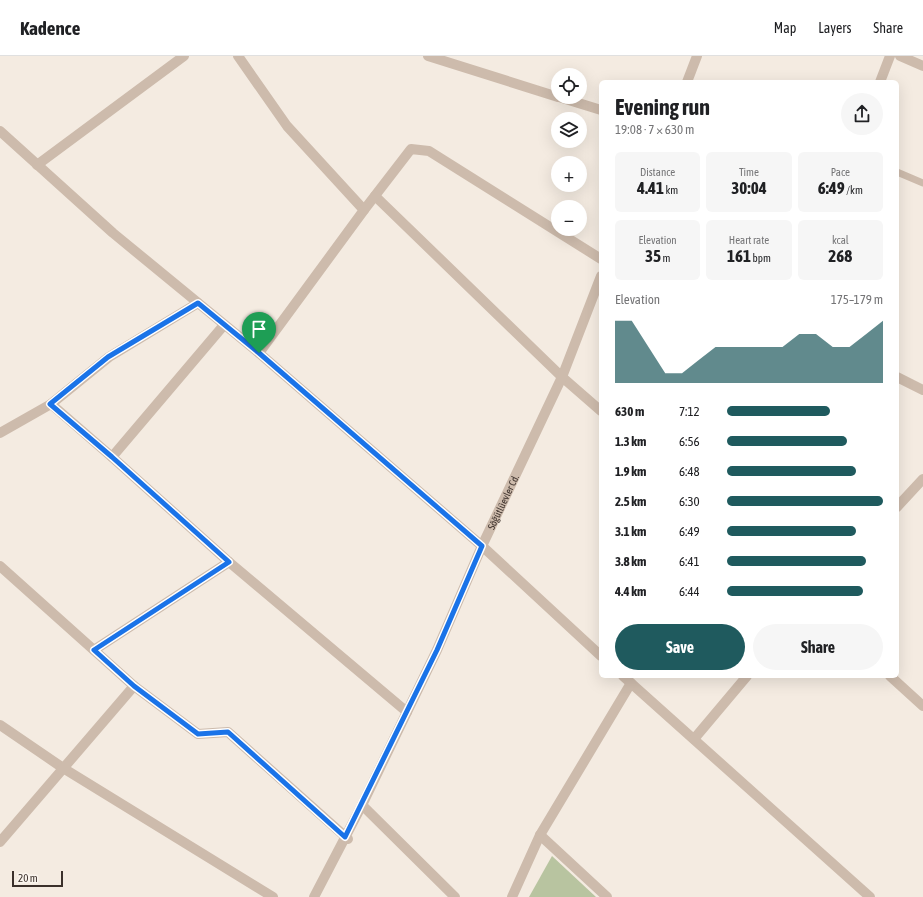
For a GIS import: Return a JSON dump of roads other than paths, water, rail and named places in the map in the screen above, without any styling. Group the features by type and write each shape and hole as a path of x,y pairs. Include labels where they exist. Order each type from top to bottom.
{"street":[{"path":"37,165 184,56"},
{"path":"238,56 287,126 364,210"},
{"path":"428,56 551,95"},
{"path":"687,80 697,56"},
{"path":"881,80 890,56"},
{"path":"900,56 923,66"},
{"path":"581,104 599,109"},
{"path":"0,131 113,233 259,353 482,546 599,654"},
{"path":"259,353 364,210 411,149 429,151 599,258"},
{"path":"375,196 562,377 599,409"},
{"name":"Söğütlüevler Cd.","path":"314,897 347,838 437,650 482,546 562,377 599,281"},
{"path":"0,433 50,404 108,357 198,303"},
{"path":"112,457 224,325"},
{"path":"899,378 923,390"},
{"path":"50,404 112,457 229,562 407,712"},
{"path":"899,505 923,479"},
{"path":"94,650 229,562"},
{"path":"2,571 134,686 198,734 228,732 347,838"},
{"path":"625,678 870,897"},
{"path":"694,739 745,678"},
{"path":"892,678 923,706"},
{"path":"512,897 540,835 631,683"},
{"path":"0,842 134,686"},
{"path":"0,725 63,768 274,897"},
{"path":"362,805 455,897"},
{"path":"540,835 607,897"}],"lane":[{"path":"899,173 923,183"}]}
